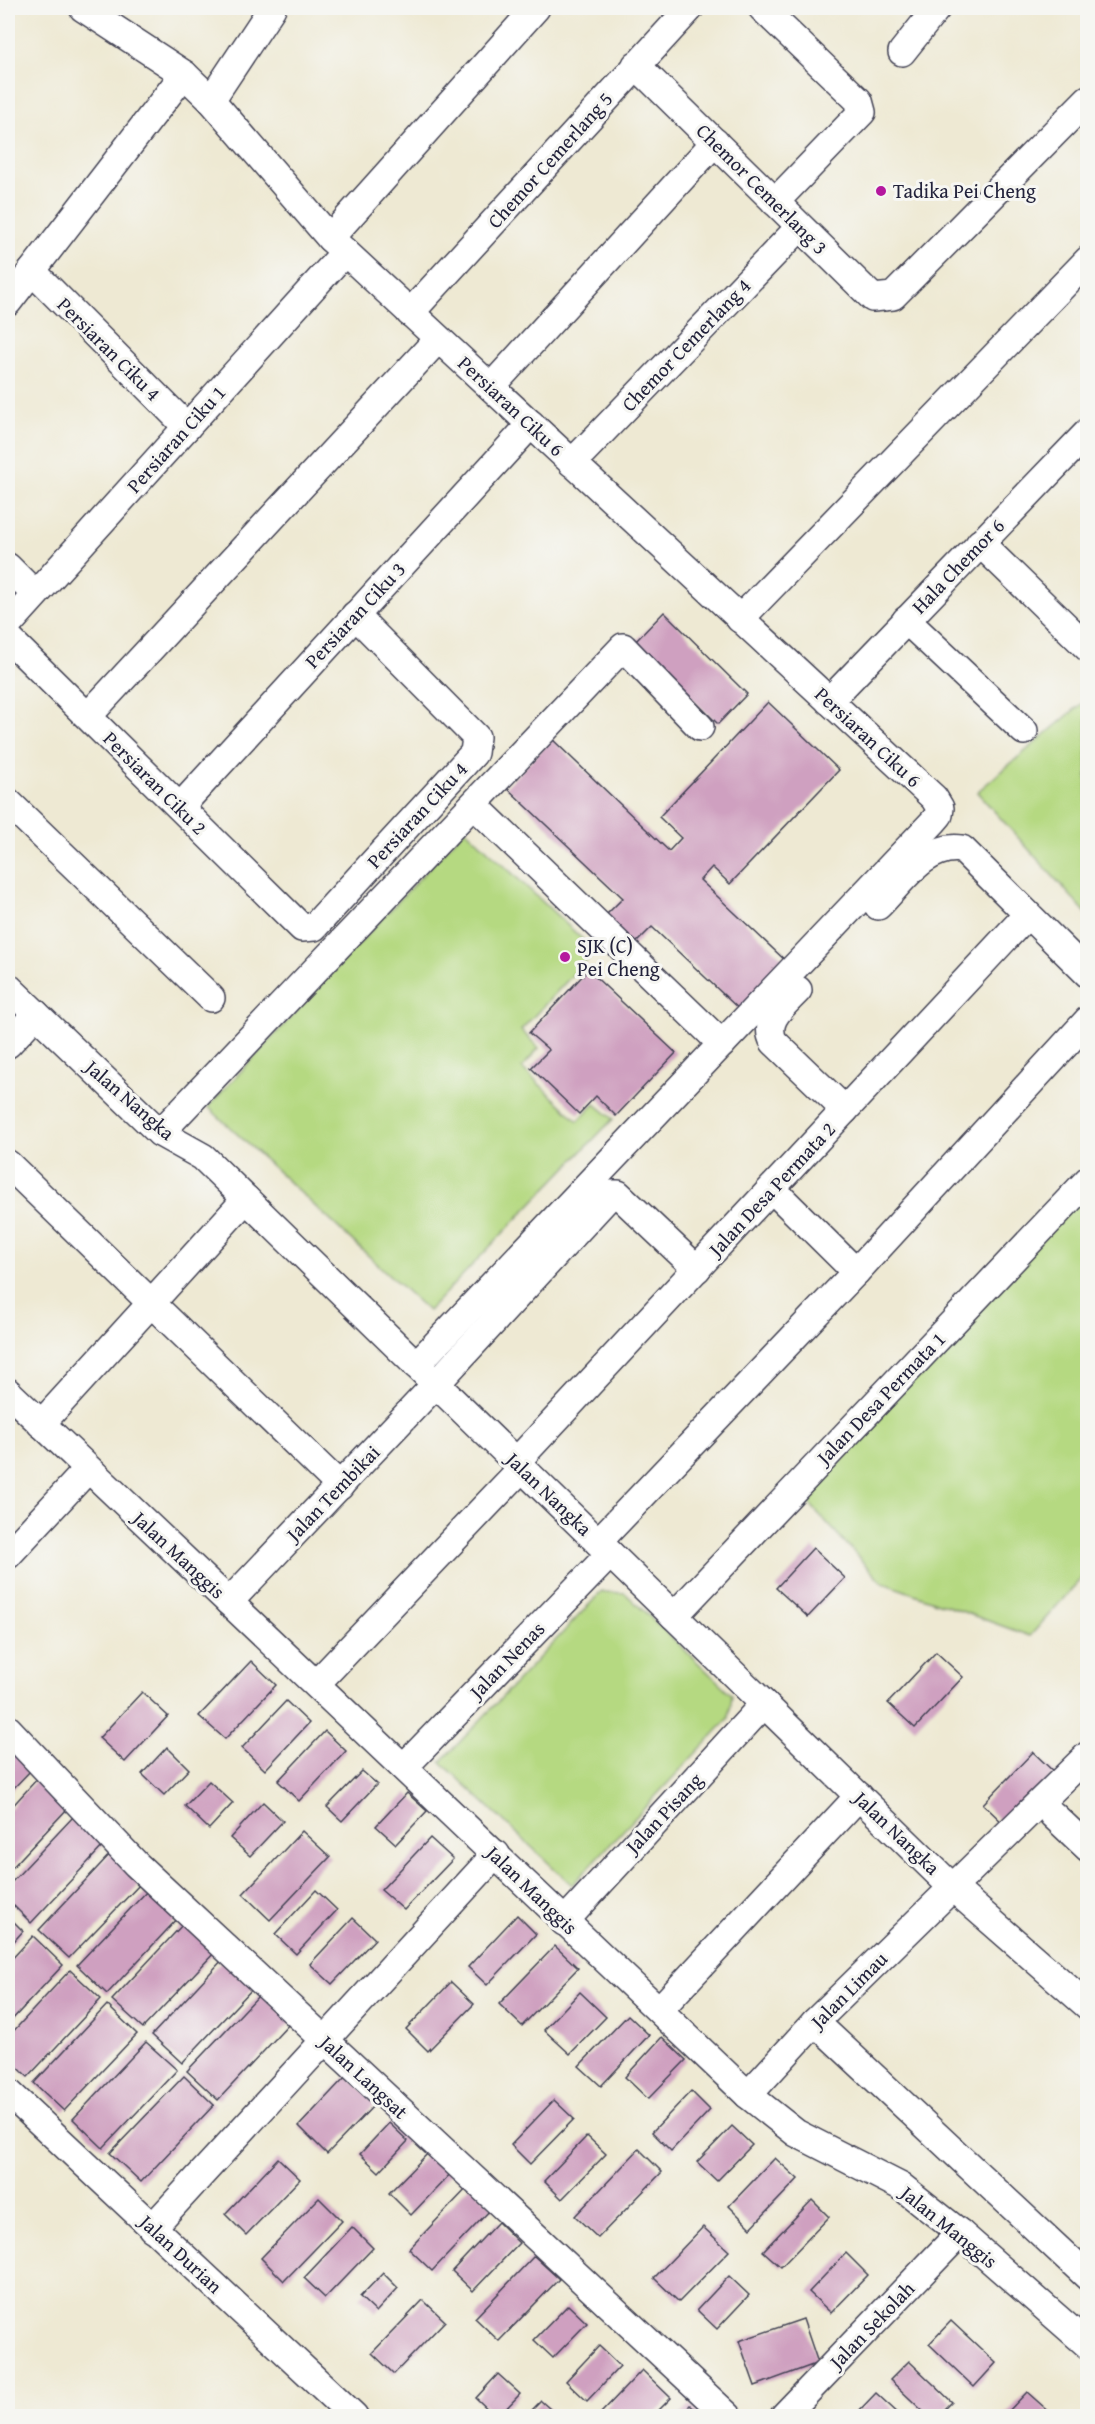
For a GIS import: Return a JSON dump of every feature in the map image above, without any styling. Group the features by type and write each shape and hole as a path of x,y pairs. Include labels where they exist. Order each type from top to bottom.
{"street":[{"name":"Persiaran Ciku 6","path":"83,8 115,16 184,74 211,100 337,245 934,798 940,808 939,815 933,822 722,1044"},
{"path":"211,100 272,8"},
{"name":"Persiaran Ciku 1","path":"8,625 187,427 536,8"},
{"name":"Chemor Cemerlang 5","path":"410,312 690,8"},
{"path":"902,52 937,8"},
{"path":"775,202 862,112 858,101 777,13"},
{"name":"Chemor Cemerlang 3","path":"636,65 873,298 893,296 1088,99"},
{"path":"8,302 184,74"},
{"path":"491,387 715,142"},
{"name":"Chemor Cemerlang 4","path":"572,463 800,227"},
{"path":"740,619 1088,260"},
{"name":"Persiaran Ciku 4","path":"32,271 187,427"},
{"path":"88,716 438,339"},
{"name":"Persiaran Ciku 3","path":"180,807 531,424"},
{"name":"Hala Chemor 6","path":"829,700 1088,432"},
{"path":"980,543 1088,648"},
{"path":"8,567 35,594"},
{"name":"Persiaran Ciku 4","path":"302,928 314,927 474,753 476,737 355,615"},
{"path":"906,620 1024,731"},
{"name":"Persiaran Ciku 2","path":"8,638 302,928"},
{"path":"160,1133 622,647 700,727"},
{"path":"8,802 211,998"},
{"path":"416,1365 722,1044 474,804"},
{"path":"845,1110 774,1042 770,1035 770,1026 775,1013 926,857 940,849 951,847 962,849 1088,974"},
{"name":"Jalan Desa Permata 2","path":"316,1684 697,1269 1027,915"},
{"name":"Jalan Nangka","path":"8,987 160,1133 203,1157 952,1887 1082,1991"},
{"path":"8,1044 36,1014"},
{"name":"Jalan Nenas","path":"404,1767 1088,1020"},
{"path":"8,1164 340,1486"},
{"name":"Jalan Desa Permata 1","path":"674,1616 1088,1180"},
{"path":"773,1190 856,1272"},
{"name":"Jalan Tembikai","path":"229,1602 436,1384 611,1194 618,1194 697,1269"},
{"path":"41,1424 246,1199"},
{"name":"Jalan Manggis","path":"8,1392 748,2096 796,2133 902,2187 960,2233 1088,2345"},
{"path":"8,1555 88,1469"},
{"name":"Jalan Pisang","path":"564,1922 764,1704"},
{"name":"Jalan Langsat","path":"8,1729 136,1864 728,2416"},
{"name":"Jalan Limau","path":"748,2096 815,2022 1088,1755"},
{"path":"658,2010 859,1796"},
{"path":"1053,1815 1088,1848"},
{"path":"152,2228 496,1854"},
{"path":"815,2022 1088,2277"},
{"name":"Jalan Durian","path":"8,2092 354,2416"},
{"name":"Jalan Sekolah","path":"784,2416 960,2233"}],"green space":[{"path":"1087,699 1087,914 977,792"},
{"path":"465,829 595,951 521,1030 539,1048 522,1068 578,1121 595,1104 613,1119 428,1311 208,1107"},
{"path":"1087,1180 1087,1572 1030,1636 881,1582 798,1491"},
{"path":"601,1592 625,1593 732,1695 729,1718 572,1885 441,1762"}],"building":[{"path":"664,612 747,694 718,724 635,642"},
{"path":"768,702 839,770 730,884 712,867 700,880 788,963 742,1012 652,927 626,953 597,924 623,898 506,787 552,739 669,851 681,838 659,817"},
{"path":"588,970 676,1053 616,1116 596,1096 579,1114 531,1068 549,1050 529,1033"},
{"path":"813,1548 845,1578 808,1617 776,1588"},
{"path":"936,1652 963,1677 915,1728 888,1703"},
{"path":"251,1661 276,1685 225,1739 199,1716"},
{"path":"142,1692 168,1716 125,1762 99,1738"},
{"path":"286,1701 309,1723 265,1770 242,1748"},
{"path":"325,1731 346,1751 299,1801 278,1781"},
{"path":"8,1746 32,1769 8,1794"},
{"path":"167,1747 189,1769 164,1795 142,1774"},
{"path":"1033,1752 1055,1773 1005,1825 983,1804"},
{"path":"362,1771 377,1784 342,1821 327,1807"},
{"path":"37,1779 68,1808 8,1872 8,1811"},
{"path":"209,1781 233,1803 209,1829 185,1806"},
{"path":"407,1793 427,1811 396,1844 376,1826"},
{"path":"263,1802 283,1821 250,1856 230,1838"},
{"path":"74,1816 104,1845 31,1923 8,1900 8,1886"},
{"path":"302,1831 330,1857 270,1920 243,1894"},
{"path":"430,1838 453,1859 404,1910 381,1890"},
{"path":"112,1852 143,1881 69,1958 39,1930"},
{"path":"150,1888 180,1916 107,1994 77,1965"},
{"path":"316,1890 337,1910 296,1954 275,1934"},
{"path":"517,1915 536,1934 487,1985 468,1967"},
{"path":"8,1916 23,1931 8,1948"},
{"path":"353,1918 375,1939 332,1984 310,1964"},
{"path":"185,1922 216,1951 143,2028 112,2000"},
{"path":"33,1936 63,1965 8,2024 8,1963"},
{"path":"555,1946 578,1968 522,2026 499,2004"},
{"path":"225,1957 255,1986 182,2063 152,2035"},
{"path":"70,1970 101,1999 28,2077 8,2058 8,2037"},
{"path":"451,1982 474,2004 428,2051 406,2029"},
{"path":"580,1992 606,2017 570,2054 544,2030"},
{"path":"261,1993 291,2022 218,2100 187,2071"},
{"path":"107,2005 137,2034 64,2111 34,2083"},
{"path":"628,2015 649,2035 601,2086 579,2066"},
{"path":"662,2037 686,2060 648,2099 625,2077"},
{"path":"146,2042 177,2070 103,2148 73,2119"},
{"path":"347,2075 376,2103 327,2154 299,2126"},
{"path":"184,2076 214,2105 141,2182 110,2153"},
{"path":"691,2091 710,2110 671,2151 652,2132"},
{"path":"554,2100 574,2119 530,2164 511,2145"},
{"path":"389,2123 408,2141 379,2172 360,2154"},
{"path":"732,2126 752,2145 717,2181 697,2162"},
{"path":"587,2136 606,2154 562,2199 544,2181"},
{"path":"433,2148 455,2169 411,2215 389,2193"},
{"path":"639,2149 662,2172 598,2238 575,2216"},
{"path":"278,2158 300,2179 246,2235 225,2214"},
{"path":"775,2158 798,2179 751,2228 729,2206"},
{"path":"470,2185 493,2207 432,2271 409,2249"},
{"path":"319,2198 342,2221 284,2281 261,2258"},
{"path":"812,2200 829,2217 781,2267 763,2251"},
{"path":"498,2222 519,2243 473,2291 452,2271"},
{"path":"352,2227 373,2248 325,2298 304,2278"},
{"path":"703,2227 729,2251 679,2302 654,2278"},
{"path":"846,2253 868,2275 831,2313 809,2292"},
{"path":"534,2256 559,2279 499,2341 475,2318"},
{"path":"383,2273 398,2288 376,2312 360,2297"},
{"path":"729,2276 749,2295 717,2329 697,2310"},
{"path":"423,2300 445,2321 394,2374 372,2353"},
{"path":"568,2305 587,2323 553,2358 534,2340"},
{"path":"803,2319 818,2363 755,2386 739,2341"},
{"path":"951,2321 996,2363 974,2387 929,2344"},
{"path":"599,2346 620,2366 587,2401 566,2381"},
{"path":"909,2361 952,2402 938,2416 928,2416 890,2380"},
{"path":"642,2370 671,2398 653,2416 604,2416 601,2413"},
{"path":"498,2374 520,2394 499,2416 495,2416 476,2398"},
{"path":"1027,2392 1054,2416 1004,2416"},
{"path":"876,2393 901,2416 854,2416"},
{"path":"541,2401 558,2416 526,2416"},
{"path":"690,2405 702,2416 679,2416"}],"place":[{"name":"Tadika Pei Cheng","path":"881,191"},
{"name":"SJK (C) Pei Cheng","path":"565,957"}]}
